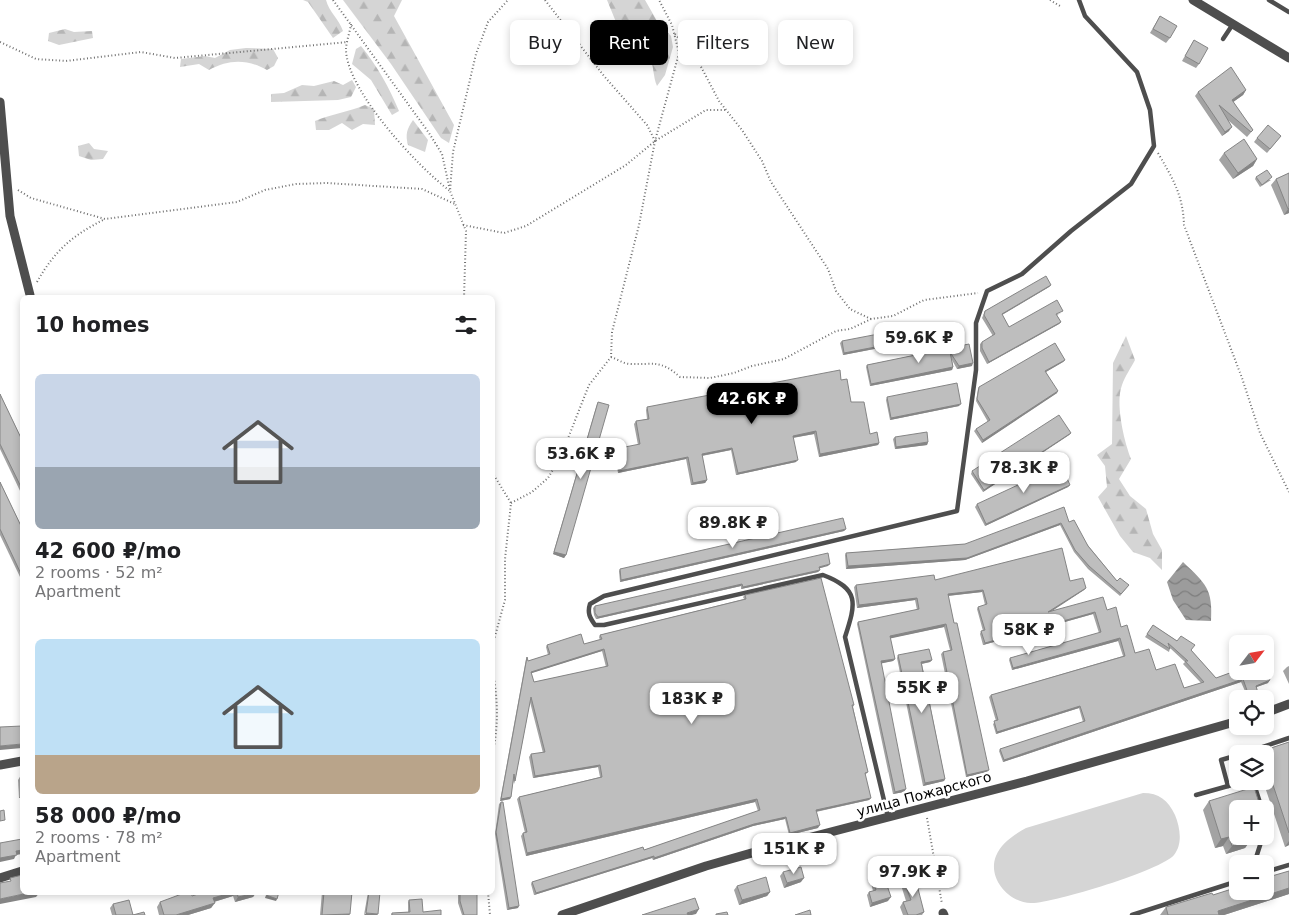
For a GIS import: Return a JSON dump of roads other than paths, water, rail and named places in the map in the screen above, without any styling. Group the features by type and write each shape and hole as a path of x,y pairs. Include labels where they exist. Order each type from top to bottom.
{"street":[{"path":"1193,0 1289,58"},
{"path":"0,102 10,216 30,295"},
{"path":"1274,710 1289,704"},
{"name":"улица Пожарского","path":"562,915 706,866 772,846 926,808 1229,724"},
{"path":"0,765 20,761"},
{"path":"0,878 20,872"}],"lane":[{"path":"888,818 845,636 853,615 852,597 843,583 823,575 604,625 595,625 590,618 588,609 590,604 596,599 604,596 957,511 976,370 976,323 987,291 1022,274 1071,231 1130,184 1154,146 1150,110 1137,72 1086,16 1079,0"},
{"path":"1269,0 1289,12"},
{"path":"1223,39 1233,24"},
{"path":"1268,745 1289,738"},
{"path":"1196,795 1228,786 1221,760 1229,758"},
{"path":"1274,869 1289,865"},
{"path":"1132,915 1229,884"}],"water":[{"path":"1183,562 1202,582 1209,594 1211,621 1186,620 1173,600 1167,582"}]}
